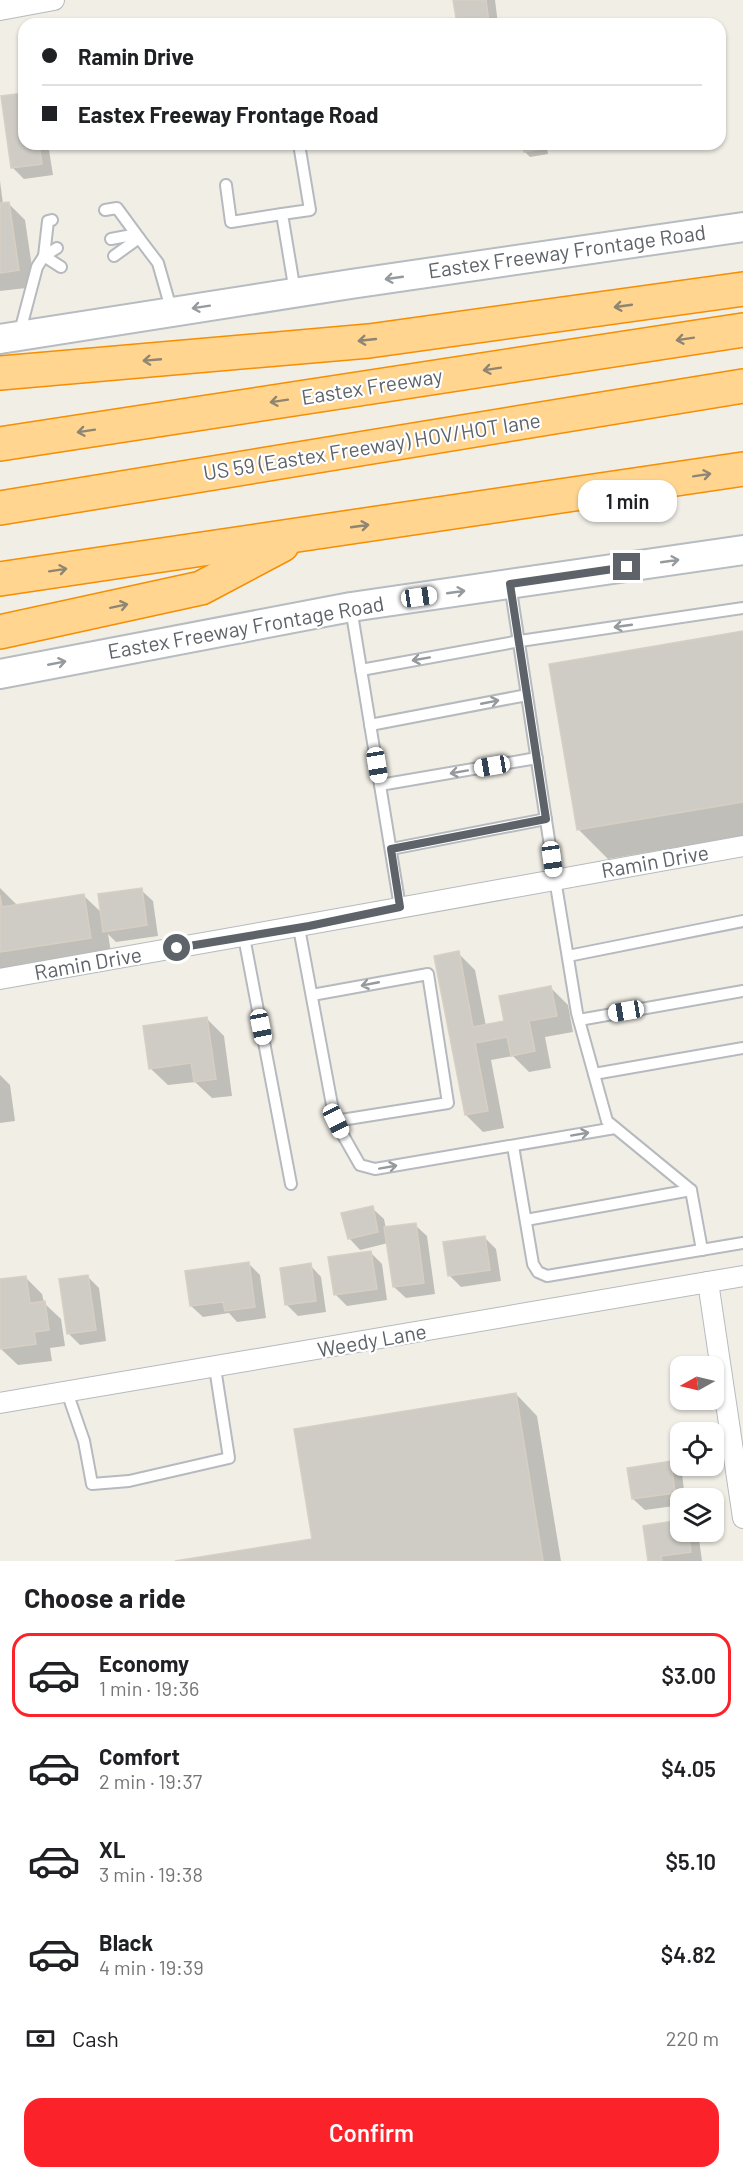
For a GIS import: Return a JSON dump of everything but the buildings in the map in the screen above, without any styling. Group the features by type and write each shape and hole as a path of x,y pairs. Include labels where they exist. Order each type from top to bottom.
{"highway":[{"path":"0,373 369,340 743,289"},
{"name":"Eastex Freeway","path":"0,444 743,330"},
{"name":"US 59 (Eastex Freeway) HOV/HOT lane","path":"0,508 743,386"},
{"path":"0,579 743,469"},
{"path":"0,632 201,588 302,535"}],"main road":[{"name":"Eastex Freeway Frontage Road","path":"9,337 295,292 743,228"},
{"name":"Eastex Freeway Frontage Road","path":"0,674 351,607 743,550"}],"street":[{"path":"0,10 54,0"},
{"name":"Ramin Drive","path":"0,979 743,846"},
{"name":"Weedy Lane","path":"0,1403 743,1276"},
{"path":"708,1282 743,1518"}],"lane":[{"path":"226,185 231,222 309,210 300,150"},
{"path":"105,210 117,208 158,263 172,312"},
{"path":"282,214 295,292"},
{"path":"44,256 48,221 52,220"},
{"path":"111,239 127,236 139,238"},
{"path":"114,256 139,238"},
{"path":"9,337 37,267 44,256 57,248"},
{"path":"44,256 61,267"},
{"path":"510,584 579,1020 607,1121 691,1190 702,1251"},
{"path":"351,607 400,907"},
{"path":"362,669 520,641 743,608"},
{"path":"370,724 527,695"},
{"path":"380,785 537,758"},
{"path":"391,849 546,819"},
{"path":"568,956 743,921"},
{"path":"299,927 336,1121 360,1165 375,1169 615,1128"},
{"path":"244,937 291,1184"},
{"path":"312,995 428,974 448,1103 336,1121"},
{"path":"579,1020 743,991"},
{"path":"594,1074 743,1048"},
{"path":"513,1146 533,1264 538,1272 547,1276 743,1243"},
{"path":"526,1220 691,1190"},
{"path":"67,1392 84,1441 92,1484 129,1480 229,1458 215,1368"}],"route":[{"path":"177,948 309,926 400,907 391,849 546,819 510,584 627,567"}]}
